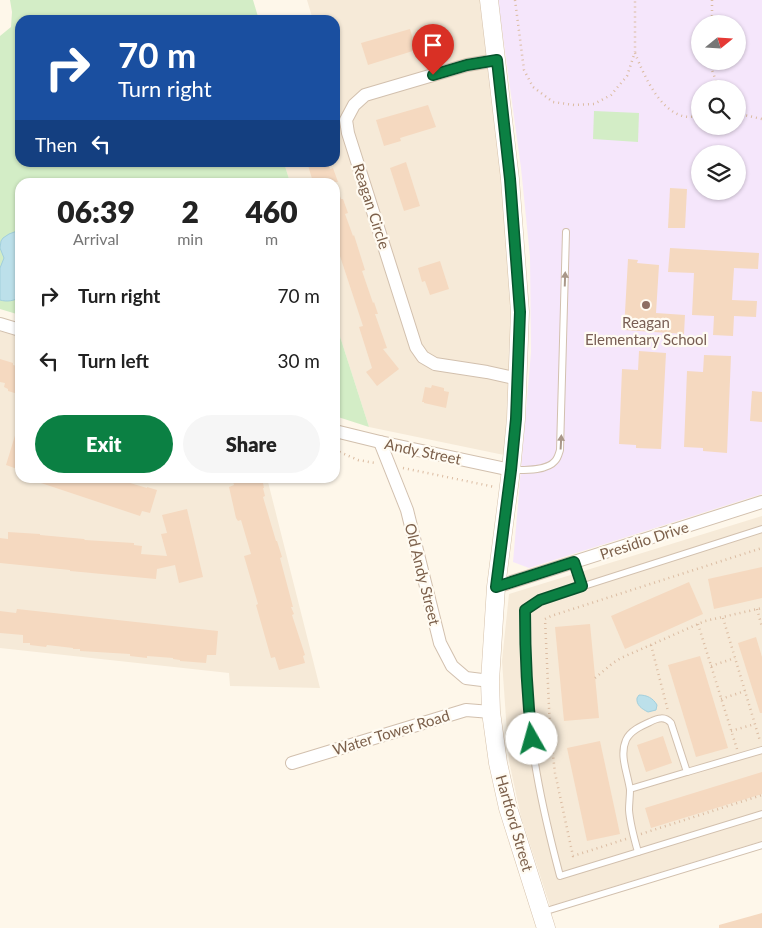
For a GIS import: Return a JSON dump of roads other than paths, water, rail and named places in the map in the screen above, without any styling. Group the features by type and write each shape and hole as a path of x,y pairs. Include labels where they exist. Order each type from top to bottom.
{"street":[{"name":"Hartford Street","path":"489,0 510,179 520,312 516,419 496,587 490,681 491,712 498,763 508,808 543,920"},
{"name":"Reagan Circle","path":"497,60 467,65 365,95 354,105 346,120 348,133 416,348 423,357 435,364 518,379"},
{"path":"0,324 15,328"},
{"name":"Andy Street","path":"340,432 511,470"},
{"name":"Old Andy Street","path":"380,442 407,510 440,643 452,666 466,678 490,681"},
{"name":"Presidio Drive","path":"496,587 762,502"},
{"name":"Water Tower Road","path":"292,763 466,710 491,712"}],"lane":[{"path":"511,470 534,470 547,466 555,462 560,450 566,232"},
{"path":"762,529 540,600 525,610 528,704 536,774 560,876 762,814"},
{"path":"574,562 582,586"},
{"path":"638,852 629,808 630,789 624,757 624,746 628,736 636,729 657,719 666,720 671,724 687,772"},
{"path":"630,789 759,751"},
{"path":"543,920 762,845"}],"water":[{"path":"15,232 15,299 3,301 0,300 0,268 4,258 0,248 1,241"},
{"path":"639,695 647,696 654,700 657,705 656,710 648,712 638,705 637,698"}],"place":[{"name":"Reagan Elementary School","path":"646,305"}]}
